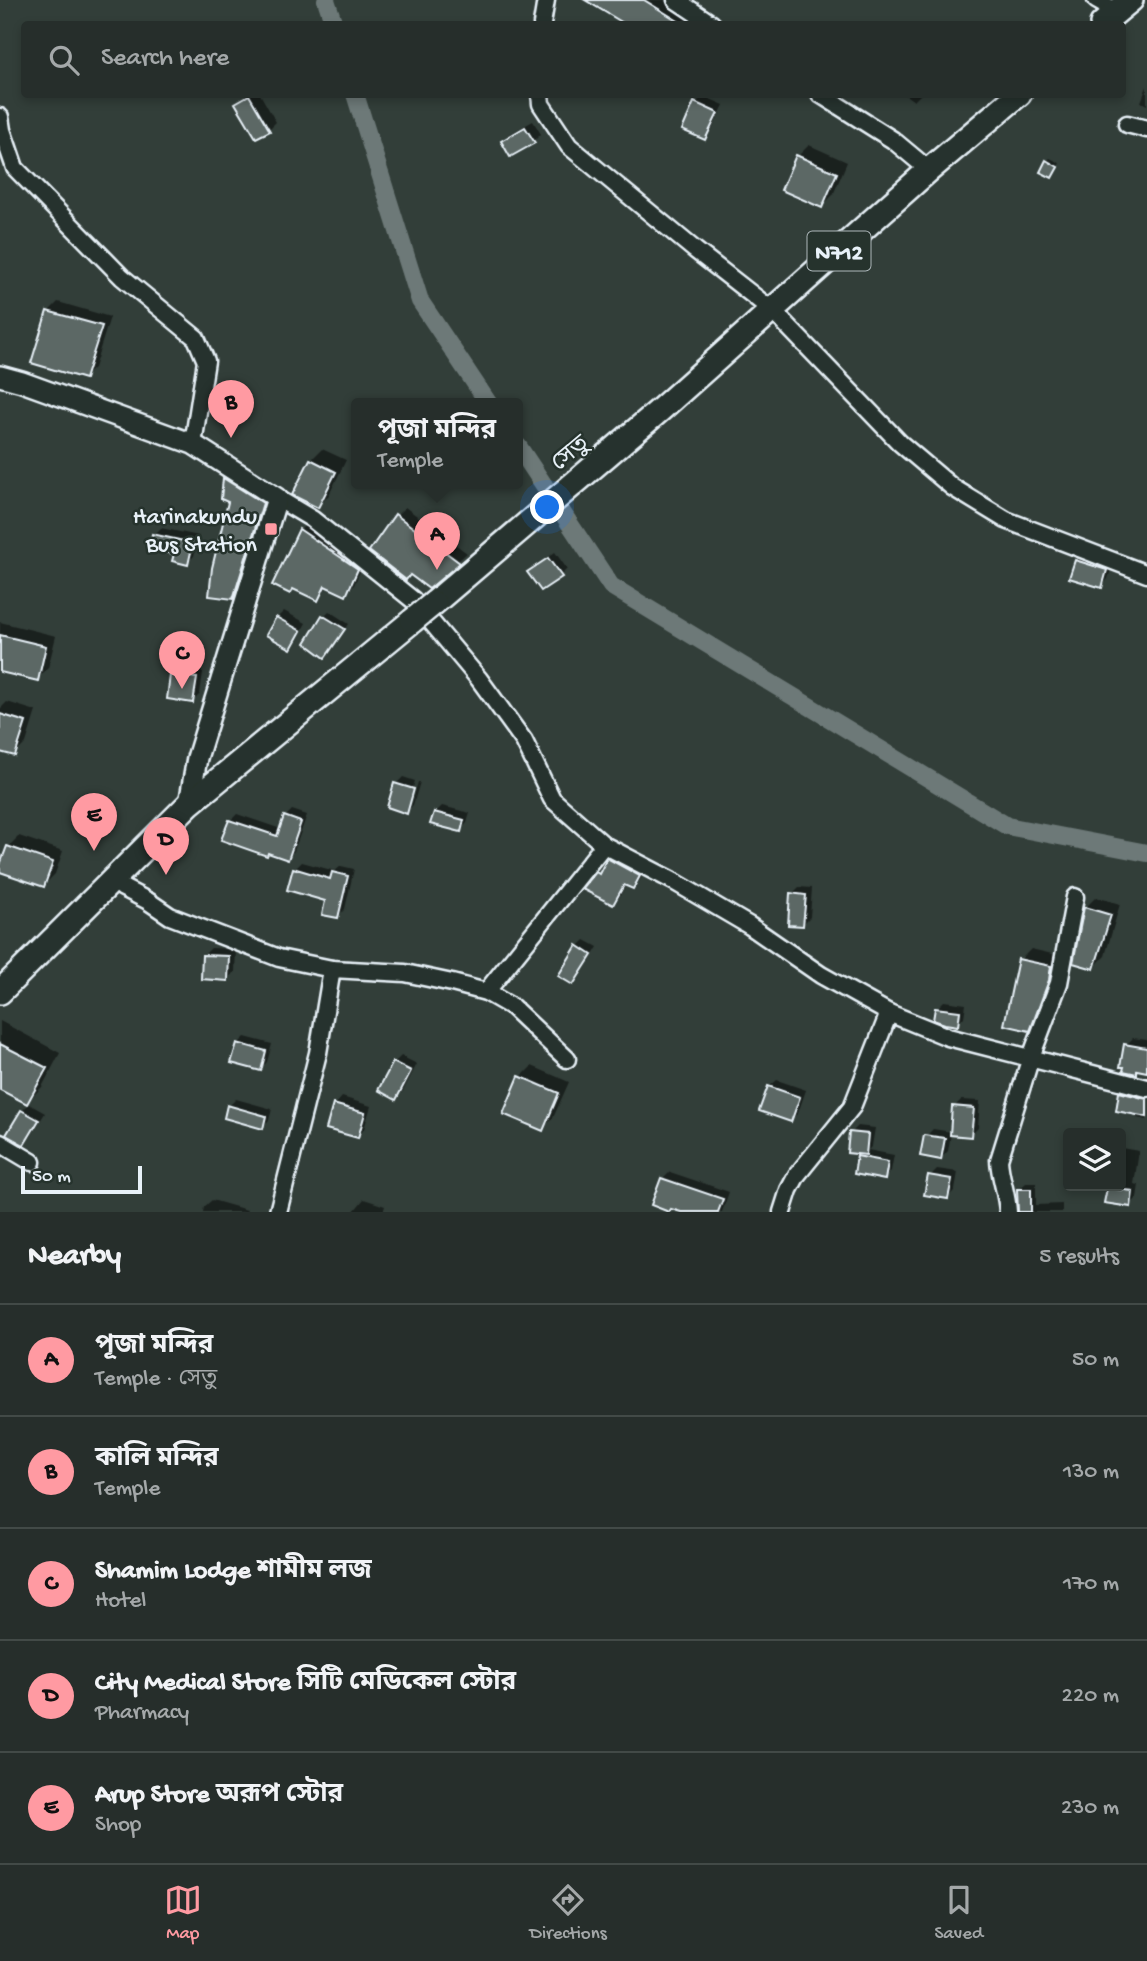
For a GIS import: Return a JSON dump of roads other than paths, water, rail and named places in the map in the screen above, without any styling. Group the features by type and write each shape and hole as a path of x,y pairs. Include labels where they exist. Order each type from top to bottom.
{"highway":[{"name":"N712","path":"773,311 929,170 1014,98"},
{"name":"সেতু","path":"188,804 434,603 773,311"},
{"name":"N712","path":"0,992 188,804"}],"main road":[{"path":"0,376 193,444 277,498 197,758 188,804"}],"street":[{"path":"542,21 546,0"},
{"path":"676,0 708,21"},
{"path":"1096,0 1117,12"},
{"path":"540,98 541,104 569,146 773,311 900,443 952,487 1006,520 1147,574"},
{"path":"826,98 893,139 929,170"},
{"path":"0,117 15,169 122,278 196,338 206,361 193,444"},
{"path":"1127,124 1147,129"},
{"path":"277,498 312,519 412,600 479,679 524,741 552,799 604,845 675,882 739,920 821,975 888,1013 948,1037 1147,1088"},
{"path":"486,992 604,845"},
{"path":"113,880 170,916 279,958 332,969 405,973 486,992 512,1007 568,1059"},
{"path":"1008,1212 999,1160 1031,1057 1059,982 1075,897"},
{"path":"278,1212 318,1053 332,969"},
{"path":"782,1212 797,1175 852,1107 888,1013"},
{"path":"0,1143 32,1162"}],"waterway":[{"path":"326,0 333,21"},
{"path":"356,98 420,301 485,398"},
{"path":"523,454 611,586 1007,826 1147,853"}],"place":[{"name":"কালি মন্দির","path":"231,438"},
{"name":"Harinakundu Bus Station","path":"271,529"},
{"name":"পূজা মন্দির","path":"437,570"},
{"name":"Shamim Lodge শামীম লজ","path":"182,689"},
{"name":"Arup Store অরূপ স্টোর","path":"94,851"},
{"name":"City Medical Store সিটি মেডিকেল স্টোর","path":"166,875"}]}
